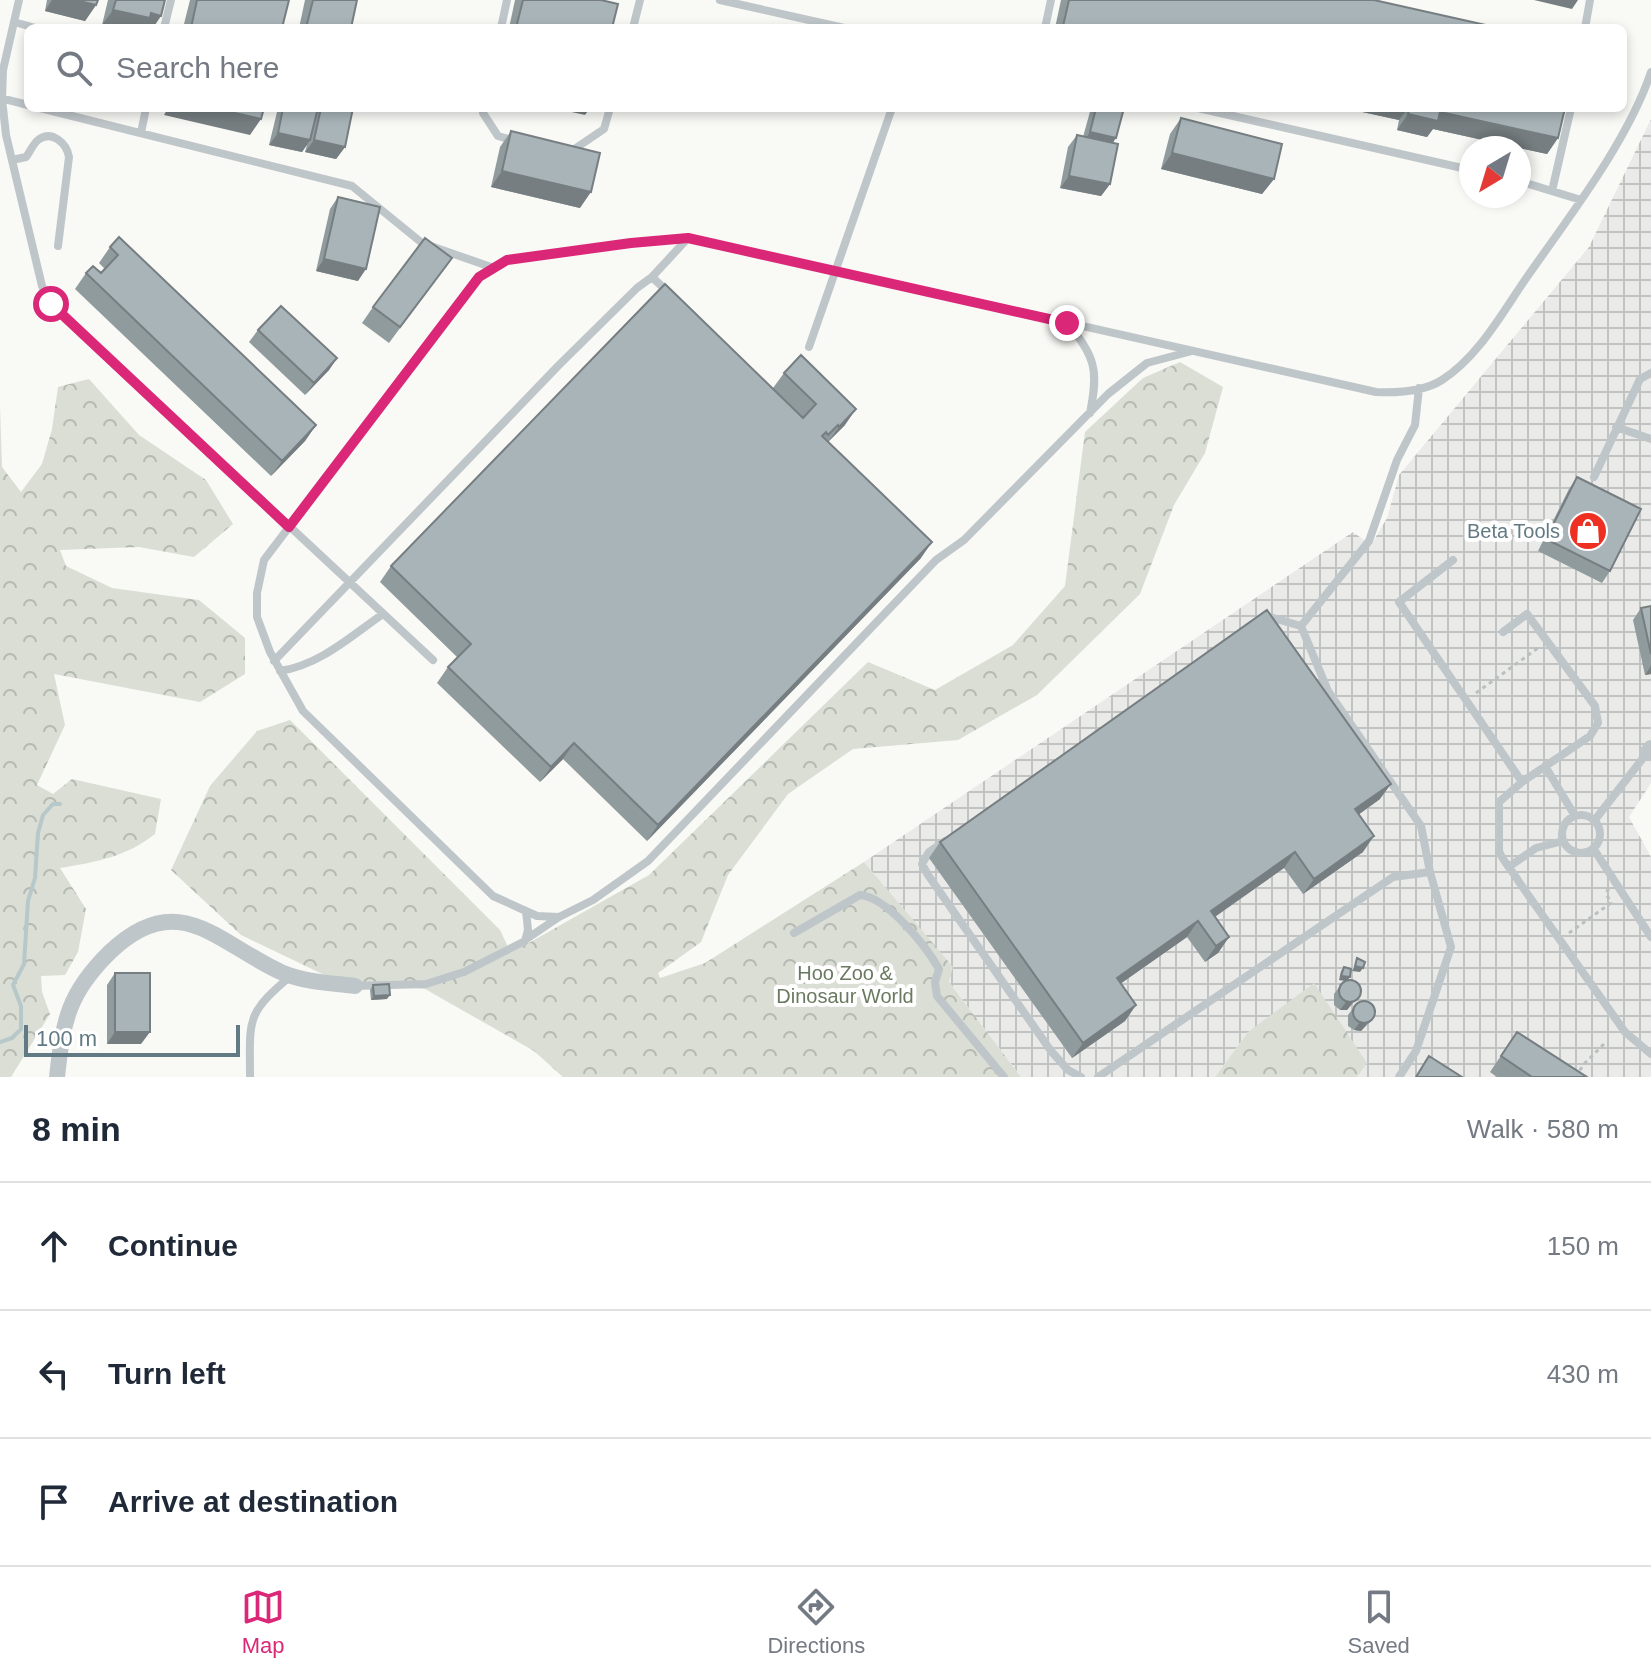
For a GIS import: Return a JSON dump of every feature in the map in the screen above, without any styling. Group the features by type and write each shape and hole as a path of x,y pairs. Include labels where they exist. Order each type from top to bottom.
{"street":[{"path":"57,1077 64,1024 79,987 124,939 144,927 176,920 202,928 292,975 355,986"}],"lane":[{"path":"19,0 3,70 1,98 12,160 42,286 51,304 433,660"},
{"path":"165,24 171,0"},
{"path":"502,24 507,0"},
{"path":"634,24 640,0"},
{"path":"720,0 827,24"},
{"path":"775,12 780,0"},
{"path":"1046,24 1051,0"},
{"path":"1586,24 1590,0"},
{"path":"14,22 24,25"},
{"path":"559,917 537,916 493,896 303,711 274,661 257,617 257,593 264,560 479,277 507,260 688,238 1376,392 1402,393 1439,382 1472,356 1581,200 1642,101 1651,72"},
{"path":"1,98 24,104"},
{"path":"56,112 352,186 422,243 494,268"},
{"path":"141,133 145,112"},
{"path":"483,112 498,136 525,143"},
{"path":"553,151 567,154 604,129 609,112"},
{"path":"809,347 891,112"},
{"path":"1216,112 1459,167"},
{"path":"1552,191 1570,112"},
{"path":"12,160 26,157 36,142 45,137 56,138 66,145 69,157 58,246"},
{"path":"1531,185 1581,200"},
{"path":"274,661 558,366 652,277 688,238"},
{"path":"652,277 673,297"},
{"path":"1067,323 1090,351 1096,384 1090,413"},
{"path":"355,986 426,984 464,972 525,941 559,917 593,900 648,861 936,560 964,540 1108,394 1147,363 1192,351"},
{"path":"1594,477 1640,379 1651,373"},
{"path":"1301,626 1369,541 1397,460 1415,425 1419,388"},
{"path":"1616,427 1651,439"},
{"path":"1453,560 1399,602 1522,782"},
{"path":"280,671 300,668 317,660 383,614"},
{"path":"1503,632 1527,614 1595,706 1598,723 1590,736 1522,782 1499,802 1499,851 1625,1032 1651,1054"},
{"path":"1256,620 1270,617 1301,626"},
{"path":"1301,626 1328,691 1421,826 1451,947 1416,1051 1399,1077"},
{"path":"1594,821 1649,750"},
{"path":"1545,766 1575,816"},
{"path":"1585,815 1594,821 1600,832 1593,848 1576,853 1563,841 1562,829 1575,816 1585,815"},
{"path":"954,834 929,852 922,864 1051,1051 1068,1070 1081,1077"},
{"path":"1510,866 1536,848 1563,841"},
{"path":"1593,848 1651,937"},
{"path":"1098,1077 1393,877 1430,872"},
{"path":"794,933 860,895 869,896 885,906 933,959 939,969 935,982 937,996 1004,1077"},
{"path":"525,941 528,930 526,911"},
{"path":"250,1077 249,1030 252,1015 264,998 292,975"},
{"path":"1416,1051 1426,1057"}],"path":[{"path":"1466,700 1547,641"},
{"path":"1559,940 1611,903 1606,893 1609,888"},
{"path":"1575,1077 1604,1044"}],"shaded area":[{"path":"1651,119 1651,783 1629,817 1651,857 1651,1077 1357,1077 1366,1062 1248,1032 1215,1077 1021,1077 949,982 952,967 864,862 1353,532 1371,545 1387,518 1399,475 1589,247"}],"green space":[{"name":"Hoo Zoo & Dinosaur World","path":"1180,362 1223,387 1205,453 1174,505 1140,594 1037,695 958,740 853,749 788,794 728,875 701,942 658,973 660,978 705,963 864,862 953,967 949,982 1021,1077 563,1077 534,1051 425,989 337,981 241,935 171,870 210,786 257,731 290,720 500,930 511,953 649,875 868,662 935,690 1013,645 1065,586 1085,432 1143,378"},
{"path":"89,379 139,435 206,480 233,524 194,557 139,547 60,550 66,566 112,588 199,600 245,638 245,674 200,702 54,674 65,725 37,785 53,794 72,779 161,799 155,834 144,842 110,857 60,868 86,909 78,952 65,975 41,976 42,992 50,1014 11,1077 0,1077 0,406 2,467 21,492 42,464 52,429 58,387"},
{"path":"1314,983 1367,1063 1357,1077 1215,1077 1248,1032"}],"building":[{"path":"75,0 98,0 96,5"},
{"path":"116,0 165,0 161,16 151,13 150,18 113,10"},
{"path":"197,0 289,0 283,24 192,24"},
{"path":"313,0 357,0 352,24 307,24"},
{"path":"523,0 601,0 618,4 613,24 517,24"},
{"path":"1069,0 1374,0 1481,24 1063,24"},
{"path":"230,112 263,112 261,119"},
{"path":"282,112 317,112 310,140 278,133"},
{"path":"320,112 352,112 345,147 314,140"},
{"path":"1095,112 1123,112 1116,138 1090,132"},
{"path":"1408,112 1440,112 1438,121"},
{"path":"1440,112 1564,112 1558,138"},
{"path":"1181,118 1282,144 1274,179 1172,153"},
{"path":"511,131 600,153 591,192 502,171"},
{"path":"1077,135 1118,144 1110,184 1069,176"},
{"path":"338,197 380,207 366,269 324,259"},
{"path":"119,237 316,425 282,461 86,273 93,266 101,273 118,255 110,247"},
{"path":"425,238 452,258 400,327 373,307"},
{"path":"665,284 803,418 816,404 784,373 801,355 856,409 839,427 822,436 932,542 658,825 574,743 551,767 448,667 471,644 391,566"},
{"path":"281,306 337,358 314,383 258,330"},
{"path":"1577,477 1641,509 1610,571 1546,539"},
{"path":"1651,606 1651,654 1641,608"},
{"path":"1267,610 1391,784 1355,809 1374,836 1314,879 1295,852 1211,911 1229,937 1216,946 1198,921 1117,978 1136,1005 1083,1043 940,842"},
{"path":"1357,958 1365,962 1363,968 1355,966"},
{"path":"1344,967 1351,969 1350,977 1341,976"},
{"path":"115,973 150,973 150,1032 115,1032"},
{"path":"1350,980 1361,991 1350,1002 1339,991"},
{"path":"389,984 390,995 374,996 373,985"},
{"path":"1364,1001 1375,1012 1364,1023 1353,1012"},
{"path":"1517,1032 1587,1077 1532,1077 1501,1056"},
{"path":"1429,1056 1462,1077 1416,1077"}],"waterway":[{"path":"0,1042 12,1038 21,1029 21,1006 13,985 24,964 28,901 35,878 38,833 43,815 53,804 60,804"}],"place":[{"name":"Beta Tools","path":"1588,531"}],"route":[{"path":"51,304 289,527 479,277 507,260 688,238 1067,323"}]}
